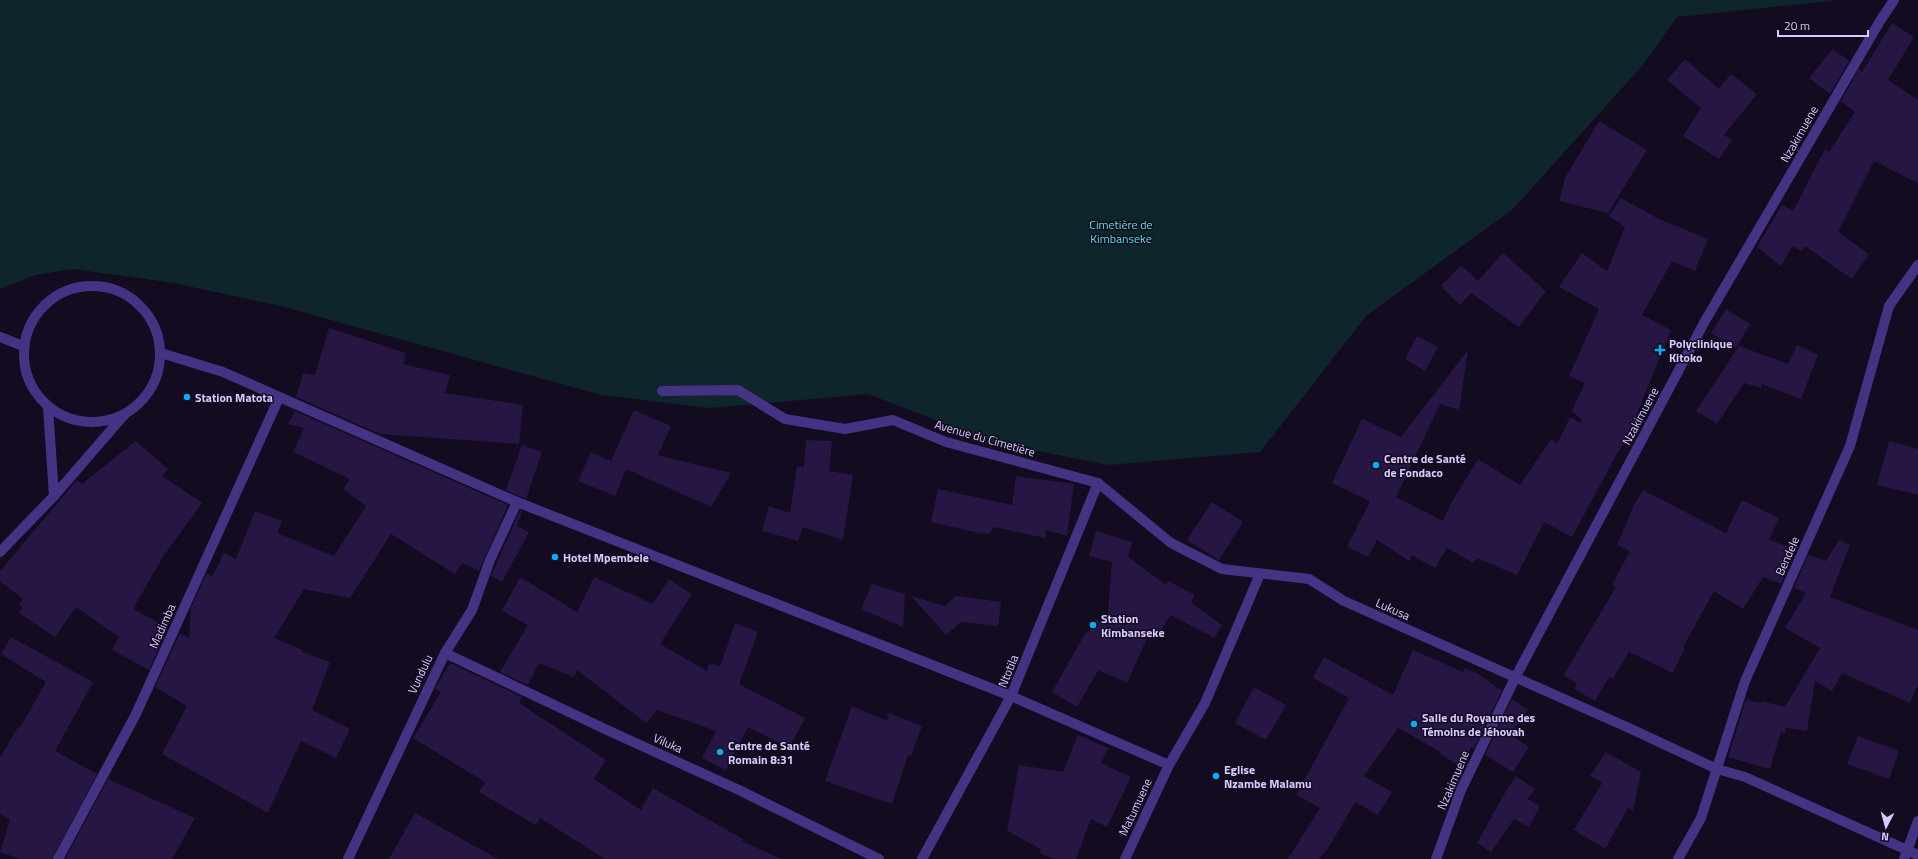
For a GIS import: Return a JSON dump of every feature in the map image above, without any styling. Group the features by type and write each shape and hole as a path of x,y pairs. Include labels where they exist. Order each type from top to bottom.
{"street":[{"name":"Nzakimuene","path":"1436,859 1461,790 1515,678 1705,321 1880,20 1894,0"},
{"name":"Bendele","path":"1678,859 1701,818 1745,681 1850,446 1889,306 1918,265"},
{"path":"0,552 54,496 125,414 150,391 162,353 155,325 133,298 100,285 65,291 37,312 23,346 28,380 48,407 72,420 99,422 125,414"},
{"path":"0,337 23,346"},
{"path":"162,353 223,372 517,502 1011,696 1169,765"},
{"name":"Avenue du Cimetière","path":"662,390 738,390 785,419 845,429 893,420 946,442 1098,483 1171,543 1222,569 1260,574"},
{"name":"Madimba","path":"58,859 136,714 279,398"},
{"path":"48,407 54,496"},
{"name":"Ntotila","path":"922,859 1011,696 1098,483"},
{"name":"Vundulu","path":"348,859 445,653 472,610 490,560 517,502"},
{"name":"Lukusa","path":"1260,574 1309,579 1344,601 1629,728 1717,769 1745,777 1905,855 1918,855"},
{"name":"Matumuene","path":"1125,859 1169,765 1205,703 1260,574"},
{"name":"Viluka","path":"445,653 607,730 739,790 879,859"},
{"path":"1905,855 1918,821"}],"green space":[{"name":"Cimetière de Kimbanseke","path":"0,0 1839,0 1677,17 1642,66 1513,209 1366,316 1260,452 1109,465 992,442 868,394 710,408 601,395 281,306 174,283 74,269 35,275 0,289"}],"building":[{"path":"1892,23 1914,37 1888,80 1918,100 1918,183 1874,161 1838,232 1869,254 1852,279 1805,246 1802,251 1792,246 1781,266 1757,247 1782,205 1793,211 1825,149 1829,152 1855,112 1841,101 1859,69 1862,72"},
{"path":"1833,49 1849,61 1830,94 1809,78"},
{"path":"1685,59 1719,89 1731,74 1757,94 1724,135 1732,140 1719,159 1683,136 1701,108 1667,80"},
{"path":"1599,121 1647,150 1608,213 1559,201 1565,178"},
{"path":"1621,198 1659,219 1708,239 1695,271 1672,261 1642,315 1671,330 1631,428 1572,537 1544,522 1517,575 1477,558 1473,563 1447,548 1435,568 1412,555 1409,561 1377,540 1368,557 1347,547 1370,501 1332,483 1362,419 1401,437 1468,350 1459,410 1440,404 1396,497 1443,521 1451,503 1478,459 1520,485 1551,439 1557,444 1570,417 1580,423 1582,420 1572,411 1585,383 1569,376 1599,309 1559,287 1582,253 1607,271 1625,227 1609,216"},
{"path":"1503,253 1546,291 1519,327 1471,293 1460,305 1441,286 1461,265 1478,281"},
{"path":"1726,309 1750,324 1736,348 1711,333"},
{"path":"329,328 406,353 403,364 450,375 445,393 523,405 519,444 380,434 296,397 303,373 315,375"},
{"path":"1417,336 1438,347 1425,371 1405,359"},
{"path":"1797,345 1818,355 1801,399 1762,384 1761,388 1744,383 1717,424 1696,411 1739,346 1788,364"},
{"path":"634,410 671,426 658,455 731,473 711,507 626,469 615,496 578,481 591,452 611,461"},
{"path":"295,411 508,505 479,571 462,563 455,574 391,534 350,598 304,589 274,638 303,650 302,652 330,662 312,710 350,729 336,758 301,741 268,813 162,754 187,706 155,687 180,633 189,638 191,607 207,573 212,577 224,553 236,559 255,511 282,521 277,533 334,556 366,506 343,489 350,479 293,452 304,428 288,424"},
{"path":"806,440 832,441 829,471 853,475 843,540 803,527 798,541 762,531 769,506 790,513 797,466 804,467"},
{"path":"136,441 168,469 162,476 202,503 162,558 133,609 168,627 149,670 112,650 119,637 76,607 55,637 19,613 22,607 19,605 23,599 0,581 0,571 77,480 82,484"},
{"path":"1889,441 1918,449 1918,495 1877,485"},
{"path":"522,445 542,452 526,499 506,490"},
{"path":"1016,476 1074,484 1067,536 1046,530 1045,538 994,527 989,534 979,533 931,522 938,489 1012,505"},
{"path":"1643,490 1726,533 1742,500 1779,518 1769,540 1796,550 1781,584 1763,577 1743,609 1714,591 1683,647 1685,648 1673,673 1629,652 1613,679 1609,677 1595,701 1574,689 1577,683 1563,676 1616,587 1612,585 1630,551 1617,545 1634,505"},
{"path":"1212,502 1243,522 1219,560 1187,540"},
{"path":"520,510 522,511 517,526 529,532 502,582 491,576"},
{"path":"1096,531 1132,542 1128,557 1166,585 1168,581 1195,595 1191,603 1222,625 1214,638 1171,615 1154,640 1148,636 1127,683 1098,670 1077,707 1052,692 1086,632 1089,633 1096,619 1107,625 1112,562 1089,556"},
{"path":"1839,540 1850,545 1830,597 1918,630 1918,684 1910,703 1842,673 1832,691 1815,681 1807,731 1786,728 1785,733 1781,732 1770,769 1728,757 1746,700 1761,703 1762,701 1785,707 1820,648 1785,628 1806,593 1794,588 1808,555 1826,561"},
{"path":"520,577 577,612 594,577 653,604 669,579 692,594 660,644 707,671 709,663 720,666 735,623 758,632 739,684 805,718 789,748 748,727 726,770 702,758 716,731 657,710 646,723 577,670 574,677 539,663 528,685 500,672 528,625 502,611"},
{"path":"872,584 905,594 903,627 861,609"},
{"path":"911,596 945,606 956,596 1001,602 998,626 961,622 946,635"},
{"path":"11,637 93,682 55,751 97,774 52,859 21,859 0,852 10,820 0,814 0,758 18,727 20,728 46,682 1,654"},
{"path":"1413,650 1463,672 1465,668 1477,673 1502,691 1474,748 1471,747 1460,766 1440,754 1441,752 1398,728 1364,776 1392,792 1378,815 1355,802 1329,847 1319,859 1288,859 1320,808 1296,795 1349,698 1313,678 1324,657 1393,695"},
{"path":"450,663 522,697 519,703 606,760 594,779 641,810 653,788 743,839 742,841 781,859 605,859 540,818 536,825 479,792 485,782 413,738 441,692 435,689"},
{"path":"1254,687 1286,705 1266,740 1235,723"},
{"path":"1512,699 1528,710 1510,735 1529,747 1513,772 1485,755"},
{"path":"852,706 887,721 889,713 922,726 911,756 908,755 892,804 825,781"},
{"path":"1078,735 1108,748 1101,763 1131,777 1107,827 1091,819 1076,859 1055,859 1040,853 1041,849 1007,831 1019,765 1063,772"},
{"path":"1858,736 1899,751 1889,779 1847,764"},
{"path":"1606,752 1641,772 1633,811 1628,808 1605,849 1574,830 1602,783 1590,776"},
{"path":"1516,776 1535,789 1527,799 1540,806 1529,827 1514,819 1491,852 1477,843 1507,789"},
{"path":"108,779 195,818 172,859 65,859"},
{"path":"415,813 498,859 389,859"}],"place":[{"name":"Polyclinique Kitoko","path":"1660,350"},
{"name":"Station Matota","path":"187,397"},
{"name":"Centre de Santé de Fondaco","path":"1376,465"},
{"name":"Hotel Mpembele","path":"555,557"},
{"name":"Station Kimbanseke","path":"1093,625"},
{"name":"Salle du Royaume des Témoins de Jéhovah","path":"1414,724"},
{"name":"Centre de Santé Romain 8:31","path":"720,752"},
{"name":"Eglise Nzambe Malamu","path":"1216,776"}]}
